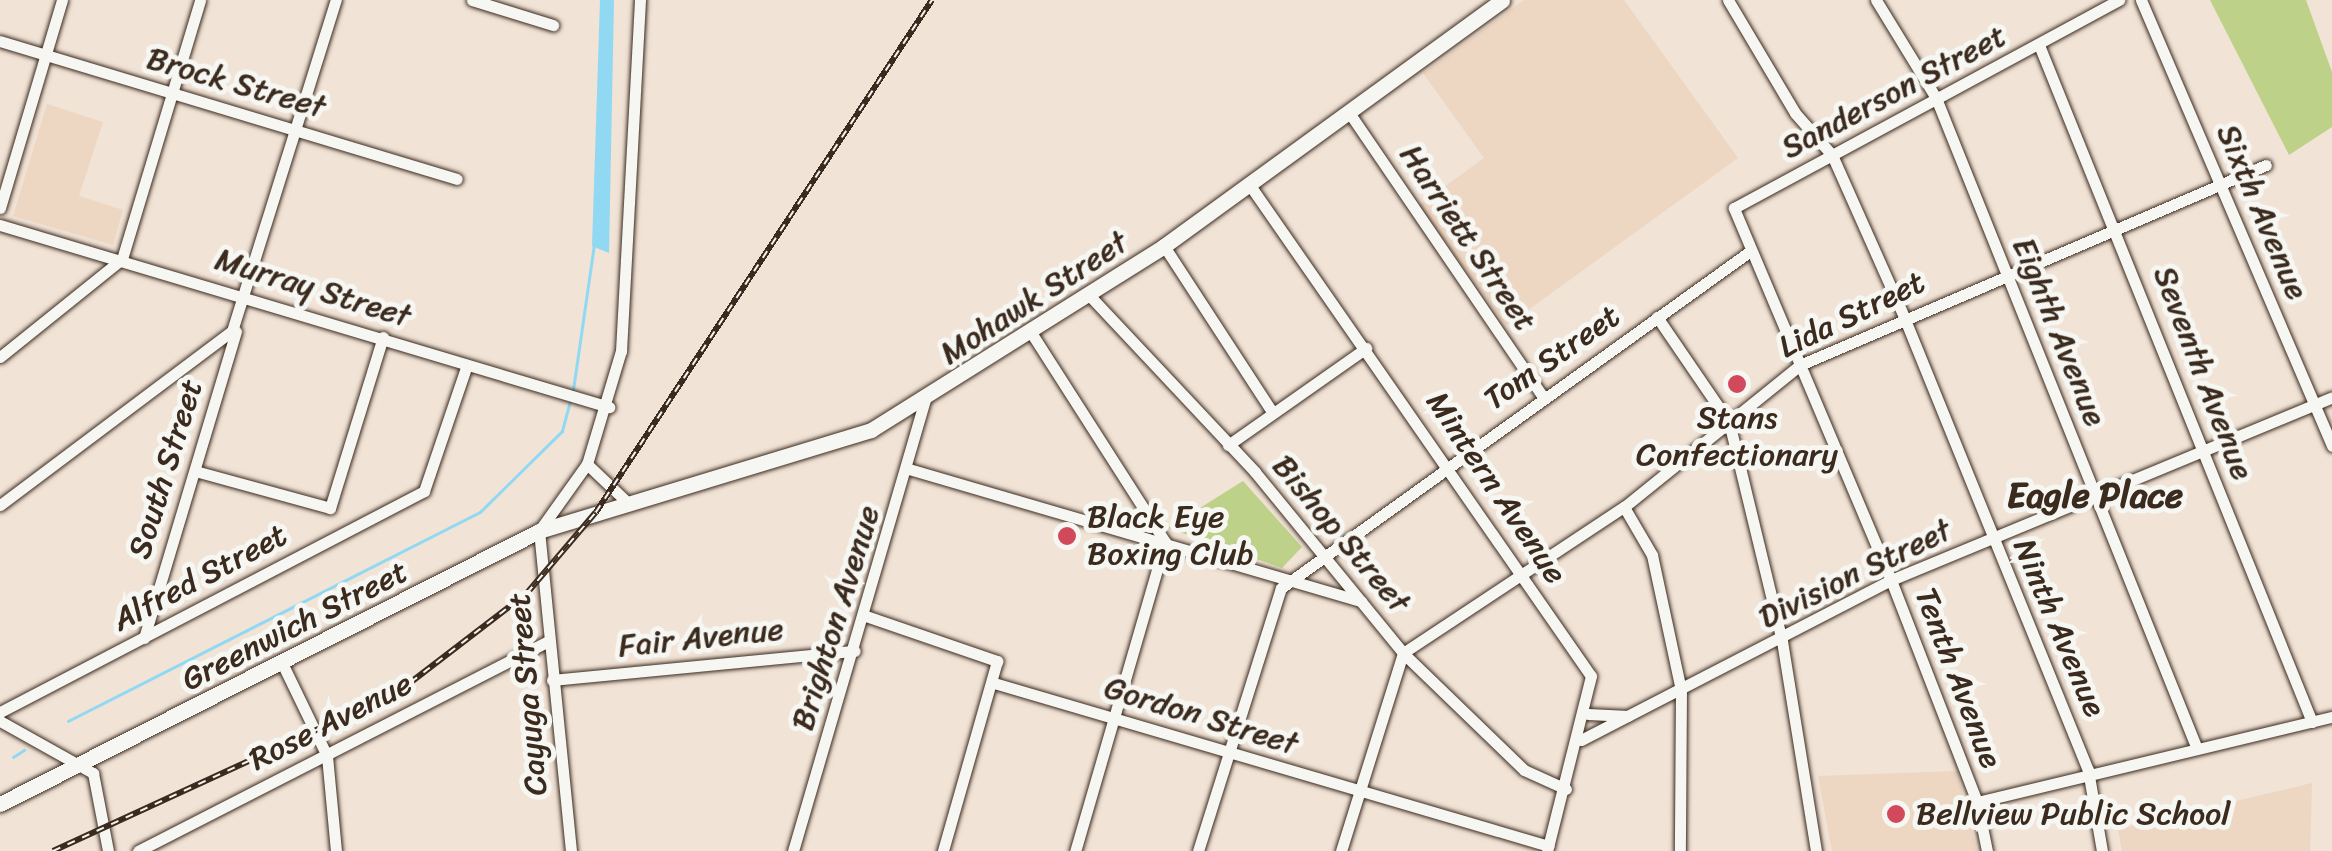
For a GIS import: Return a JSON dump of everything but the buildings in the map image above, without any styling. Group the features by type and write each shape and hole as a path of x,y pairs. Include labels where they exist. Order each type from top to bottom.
{"street":[{"path":"0,208 62,0"},
{"path":"0,357 122,258 200,0"},
{"name":"South Street","path":"144,638 336,0"},
{"path":"472,0 554,25"},
{"name":"Greenwich Street","path":"0,804 539,531 586,464 604,405 626,290 640,0"},
{"name":"Mohawk Street","path":"539,531 871,430 1032,334 1164,246 1502,0"},
{"name":"Ninth Avenue","path":"1728,0 1794,113 1832,155 1904,316 2088,770 2102,851"},
{"name":"Eighth Avenue","path":"1876,0 1936,98 2197,749"},
{"name":"Sanderson Street","path":"1750,252 1734,208 2119,0"},
{"name":"Sixth Avenue","path":"2141,0 2332,446"},
{"name":"Brock Street","path":"0,41 457,179"},
{"name":"Seventh Avenue","path":"2038,46 2116,226 2312,722"},
{"name":"Harriett Street","path":"1348,111 1543,396"},
{"name":"Lida Street","path":"1403,653 1624,507 1800,366 1904,316 2266,164"},
{"name":"Mintern Avenue","path":"1249,184 1591,676 1588,714 1548,849"},
{"name":"Murray Street","path":"0,225 122,258 604,405"},
{"path":"1164,246 1273,413"},
{"name":"Tom Street","path":"1290,579 1750,252"},
{"name":"Tenth Avenue","path":"1750,252 1890,580 1977,802 1987,851"},
{"name":"Bishop Street","path":"1089,295 1324,553 1403,653 1524,770 1566,789"},
{"path":"0,505 226,338 240,316"},
{"path":"1657,317 1729,422 1782,641 1816,851"},
{"path":"1032,334 1165,542 1075,851"},
{"path":"195,471 330,508 382,338"},
{"path":"1228,445 1366,348"},
{"name":"Alfred Street","path":"0,712 424,491 467,365"},
{"name":"Division Street","path":"1581,740 1782,641 1890,580 2332,397"},
{"name":"Brighton Avenue","path":"794,851 909,469 925,400"},
{"path":"586,464 626,502"},
{"path":"909,469 1361,601"},
{"path":"1624,507 1652,555 1681,690 1680,851"},
{"name":"Cayuga Street","path":"539,531 571,851"},
{"path":"1198,851 1290,579"},
{"path":"866,616 989,652 994,683 943,851"},
{"name":"Rose Avenue","path":"138,851 548,641"},
{"name":"Fair Avenue","path":"552,680 855,651"},
{"path":"1341,851 1403,653"},
{"path":"283,664 327,756 336,851"},
{"name":"Gordon Street","path":"994,683 1548,849"},
{"name":"Division Street","path":"1588,714 1628,716"},
{"path":"1977,802 2088,770 2332,717"},
{"path":"0,721 84,763 108,851"}],"shaded area":[{"path":"1524,0 1624,0 1738,158 1506,326 1419,205 1484,158 1423,73"},
{"path":"47,104 103,122 79,196 123,210 113,245 13,216"},
{"name":"Bellview Public School","path":"1957,771 1977,851 1832,851 1818,776"},
{"path":"2312,783 2310,851 2122,851 2118,829"}],"green space":[{"path":"2210,0 2306,0 2332,72 2332,127 2289,155"},
{"path":"1243,481 1302,547 1282,568 1168,528"}],"water":[{"path":"600,0 614,0 609,253 592,246"}],"waterway":[{"path":"573,390 594,245"},
{"path":"68,721 480,512 562,431 570,402"},
{"path":"13,757 24,750"}],"railway":[{"path":"53,851 398,692 527,593 596,512 932,0"}],"place":[{"name":"Stans Confectionary","path":"1737,384"},
{"name":"Black Eye Boxing Club","path":"1067,536"},
{"name":"Bellview Public School","path":"1896,814"}],"district":[{"name":"Eagle Place","path":"2095,495"}]}
